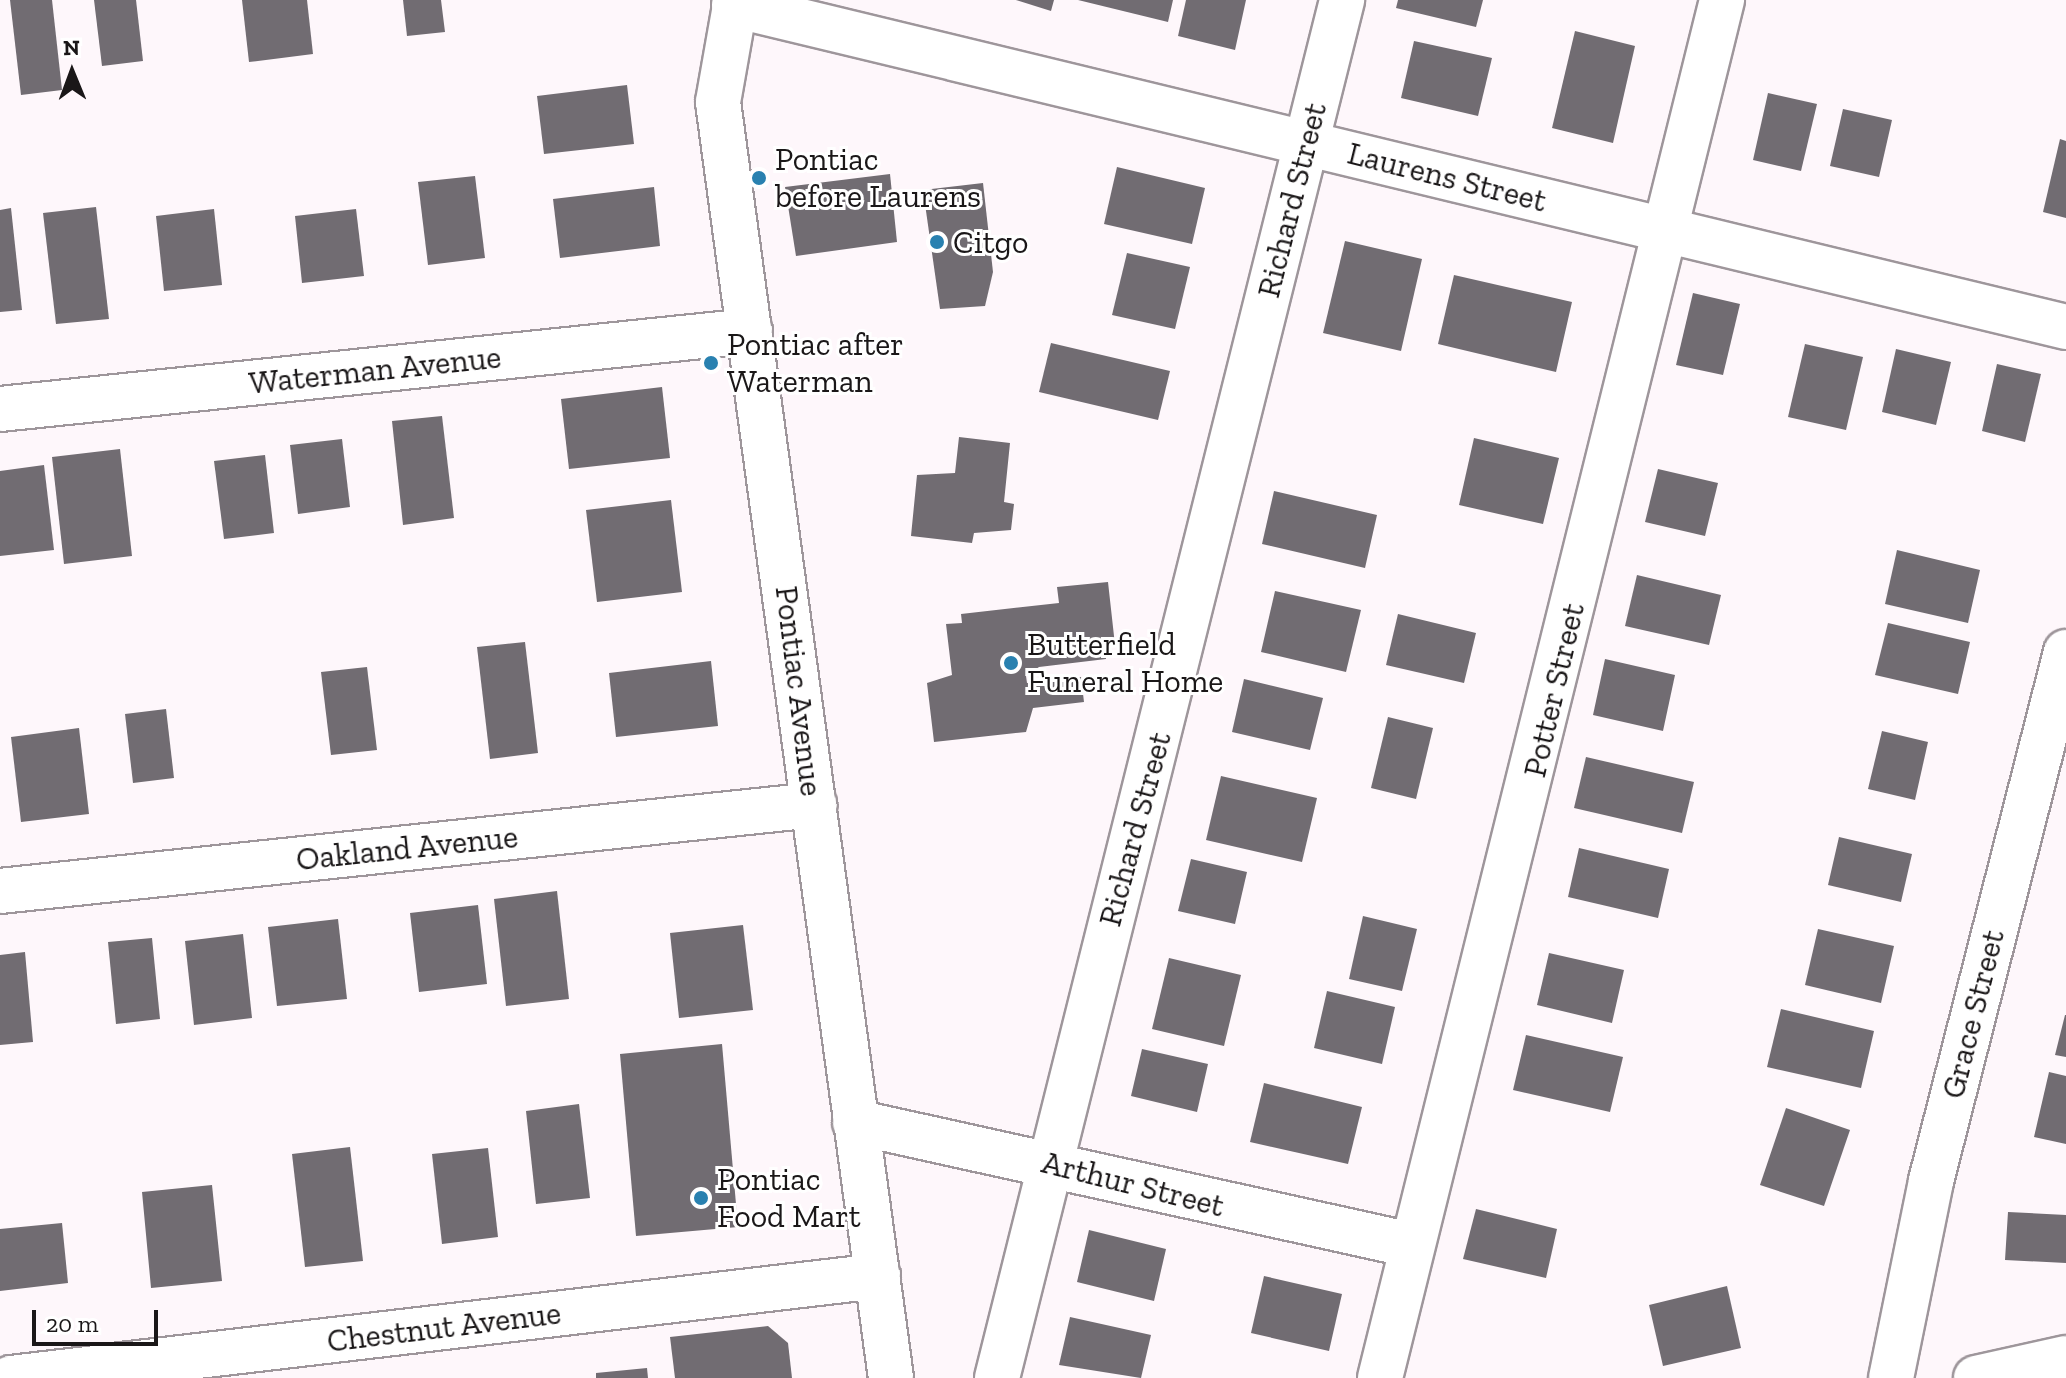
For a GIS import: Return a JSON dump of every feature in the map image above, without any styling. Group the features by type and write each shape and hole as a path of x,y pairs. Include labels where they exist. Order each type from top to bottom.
{"street":[{"name":"Richard Street","path":"997,1378 1342,0"},
{"name":"Potter Street","path":"1380,1378 1411,1245 1518,843 1663,230 1722,0"},
{"name":"Laurens Street","path":"735,2 2066,327"},
{"name":"Pontiac Avenue","path":"735,2 718,102 891,1378"},
{"name":"Waterman Avenue","path":"0,409 750,331"},
{"name":"Grace Street","path":"1891,1378 1931,1181 2066,652"},
{"name":"Oakland Avenue","path":"0,891 814,805"},
{"name":"Arthur Street","path":"855,1122 1051,1161 1194,1202 1411,1245"},
{"name":"Chestnut Avenue","path":"11,1378 878,1276"},
{"path":"1976,1378 2066,1358"}],"building":[{"path":"10,0 52,0 62,90 21,95"},
{"path":"94,0 136,0 143,61 102,66"},
{"path":"242,0 307,0 313,54 249,62"},
{"path":"403,0 441,0 445,32 407,36"},
{"path":"1016,0 1054,0 1051,11"},
{"path":"1078,0 1173,0 1168,22"},
{"path":"1186,0 1246,0 1235,50 1178,36"},
{"path":"1398,0 1483,0 1476,27 1396,8"},
{"path":"1575,31 1635,46 1613,143 1552,128"},
{"path":"1414,41 1492,58 1478,116 1401,98"},
{"path":"627,85 634,144 544,154 537,96"},
{"path":"1768,93 1817,104 1801,171 1753,160"},
{"path":"1843,109 1892,120 1879,177 1830,166"},
{"path":"2060,139 2066,141 2066,218 2043,212"},
{"path":"1117,167 1205,188 1192,244 1104,224"},
{"path":"890,174 897,242 796,256 785,187"},
{"path":"475,176 485,258 428,265 418,182"},
{"path":"983,183 993,272 985,306 940,309 923,190"},
{"path":"654,187 660,246 560,258 553,199"},
{"path":"96,207 109,319 56,324 43,213"},
{"path":"11,208 22,310 0,312 0,210"},
{"path":"214,209 222,285 164,291 156,216"},
{"path":"356,209 364,276 302,283 295,216"},
{"path":"1345,241 1422,259 1401,351 1323,333"},
{"path":"1127,253 1190,267 1175,329 1112,315"},
{"path":"1454,275 1572,302 1556,372 1438,344"},
{"path":"1693,293 1740,304 1723,375 1676,365"},
{"path":"1051,343 1170,371 1158,420 1039,392"},
{"path":"1805,344 1863,357 1846,430 1788,417"},
{"path":"1896,349 1951,362 1936,425 1882,412"},
{"path":"1997,364 2041,374 2025,442 1982,431"},
{"path":"662,387 670,458 569,469 561,399"},
{"path":"442,416 454,518 403,525 392,421"},
{"path":"959,437 1010,443 1004,502 1014,504 1011,530 974,533 972,543 911,536 917,475 955,473"},
{"path":"1474,438 1559,458 1543,524 1459,505"},
{"path":"342,439 350,507 298,514 290,445"},
{"path":"120,449 132,556 64,564 52,457"},
{"path":"265,455 274,533 224,539 214,461"},
{"path":"44,465 54,550 0,556 0,471"},
{"path":"1658,469 1718,483 1705,536 1645,522"},
{"path":"1274,491 1377,515 1365,568 1262,544"},
{"path":"671,500 682,592 597,602 586,510"},
{"path":"1897,550 1980,570 1968,623 1885,604"},
{"path":"1637,575 1721,595 1709,645 1625,626"},
{"name":"Butterfield Funeral Home","path":"1108,582 1115,645 1105,645 1106,659 1039,667 1026,676 1027,683 1081,677 1084,702 1033,708 1026,732 934,742 927,683 952,675 946,624 962,623 961,614 1059,603 1057,587"},
{"path":"1275,591 1361,610 1346,672 1261,652"},
{"path":"1398,614 1476,633 1464,683 1386,665"},
{"path":"1888,623 1970,642 1958,694 1875,675"},
{"path":"525,642 538,753 490,759 477,647"},
{"path":"1605,659 1675,675 1663,731 1593,715"},
{"path":"711,661 718,726 616,737 609,673"},
{"path":"367,667 377,750 331,755 321,672"},
{"path":"1244,679 1323,698 1310,750 1232,732"},
{"path":"166,709 174,778 133,783 125,714"},
{"path":"1388,717 1433,728 1416,799 1371,788"},
{"path":"79,728 89,814 21,822 11,737"},
{"path":"1882,731 1928,742 1915,800 1868,789"},
{"path":"1586,757 1694,782 1682,833 1574,808"},
{"path":"1221,776 1317,798 1302,862 1206,840"},
{"path":"1839,837 1912,854 1901,902 1828,885"},
{"path":"1579,848 1669,869 1658,918 1568,897"},
{"path":"1191,859 1247,872 1235,924 1178,911"},
{"path":"557,891 569,999 506,1006 494,899"},
{"path":"478,905 487,984 419,992 410,913"},
{"path":"1363,916 1417,929 1402,991 1349,979"},
{"path":"338,919 347,999 277,1006 268,927"},
{"path":"743,925 753,1010 679,1018 670,933"},
{"path":"1818,929 1894,946 1881,1003 1805,985"},
{"path":"243,934 252,1018 194,1025 185,941"},
{"path":"152,938 160,1019 116,1024 108,942"},
{"path":"25,952 33,1042 0,1045 0,955"},
{"path":"1549,953 1624,970 1612,1023 1537,1005"},
{"path":"1169,958 1241,975 1224,1046 1152,1029"},
{"path":"1327,991 1395,1007 1382,1064 1314,1048"},
{"path":"1781,1009 1874,1031 1861,1088 1767,1067"},
{"path":"2066,1015 2066,1057 2055,1055"},
{"path":"1526,1035 1623,1057 1610,1112 1513,1090"},
{"path":"722,1044 738,1227 636,1236 620,1054"},
{"path":"1142,1049 1208,1064 1197,1112 1131,1096"},
{"path":"2049,1072 2066,1076 2066,1144 2034,1137"},
{"path":"1264,1083 1362,1107 1348,1164 1250,1142"},
{"path":"579,1104 590,1198 536,1204 526,1111"},
{"path":"1786,1108 1850,1130 1824,1206 1760,1185"},
{"path":"350,1147 363,1261 305,1267 292,1154"},
{"path":"488,1148 498,1237 442,1244 432,1154"},
{"path":"212,1185 222,1281 151,1288 142,1192"},
{"path":"1476,1209 1557,1229 1546,1278 1463,1259"},
{"path":"2008,1212 2066,1215 2066,1263 2005,1260"},
{"path":"62,1223 68,1283 0,1291 0,1229"},
{"path":"1089,1230 1166,1249 1154,1301 1077,1282"},
{"path":"1264,1276 1342,1294 1329,1351 1251,1333"},
{"path":"1727,1286 1741,1348 1663,1366 1649,1305"},
{"path":"1070,1317 1151,1335 1141,1378 1059,1365"},
{"path":"768,1326 788,1343 792,1378 675,1378 670,1337"},
{"path":"647,1368 648,1378 596,1378 596,1373"}],"place":[{"name":"Pontiac before Laurens","path":"759,178"},
{"name":"Citgo","path":"937,242"},
{"name":"Pontiac after Waterman","path":"711,363"},
{"name":"Butterfield Funeral Home","path":"1011,663"},
{"name":"Pontiac Food Mart","path":"701,1198"}]}
